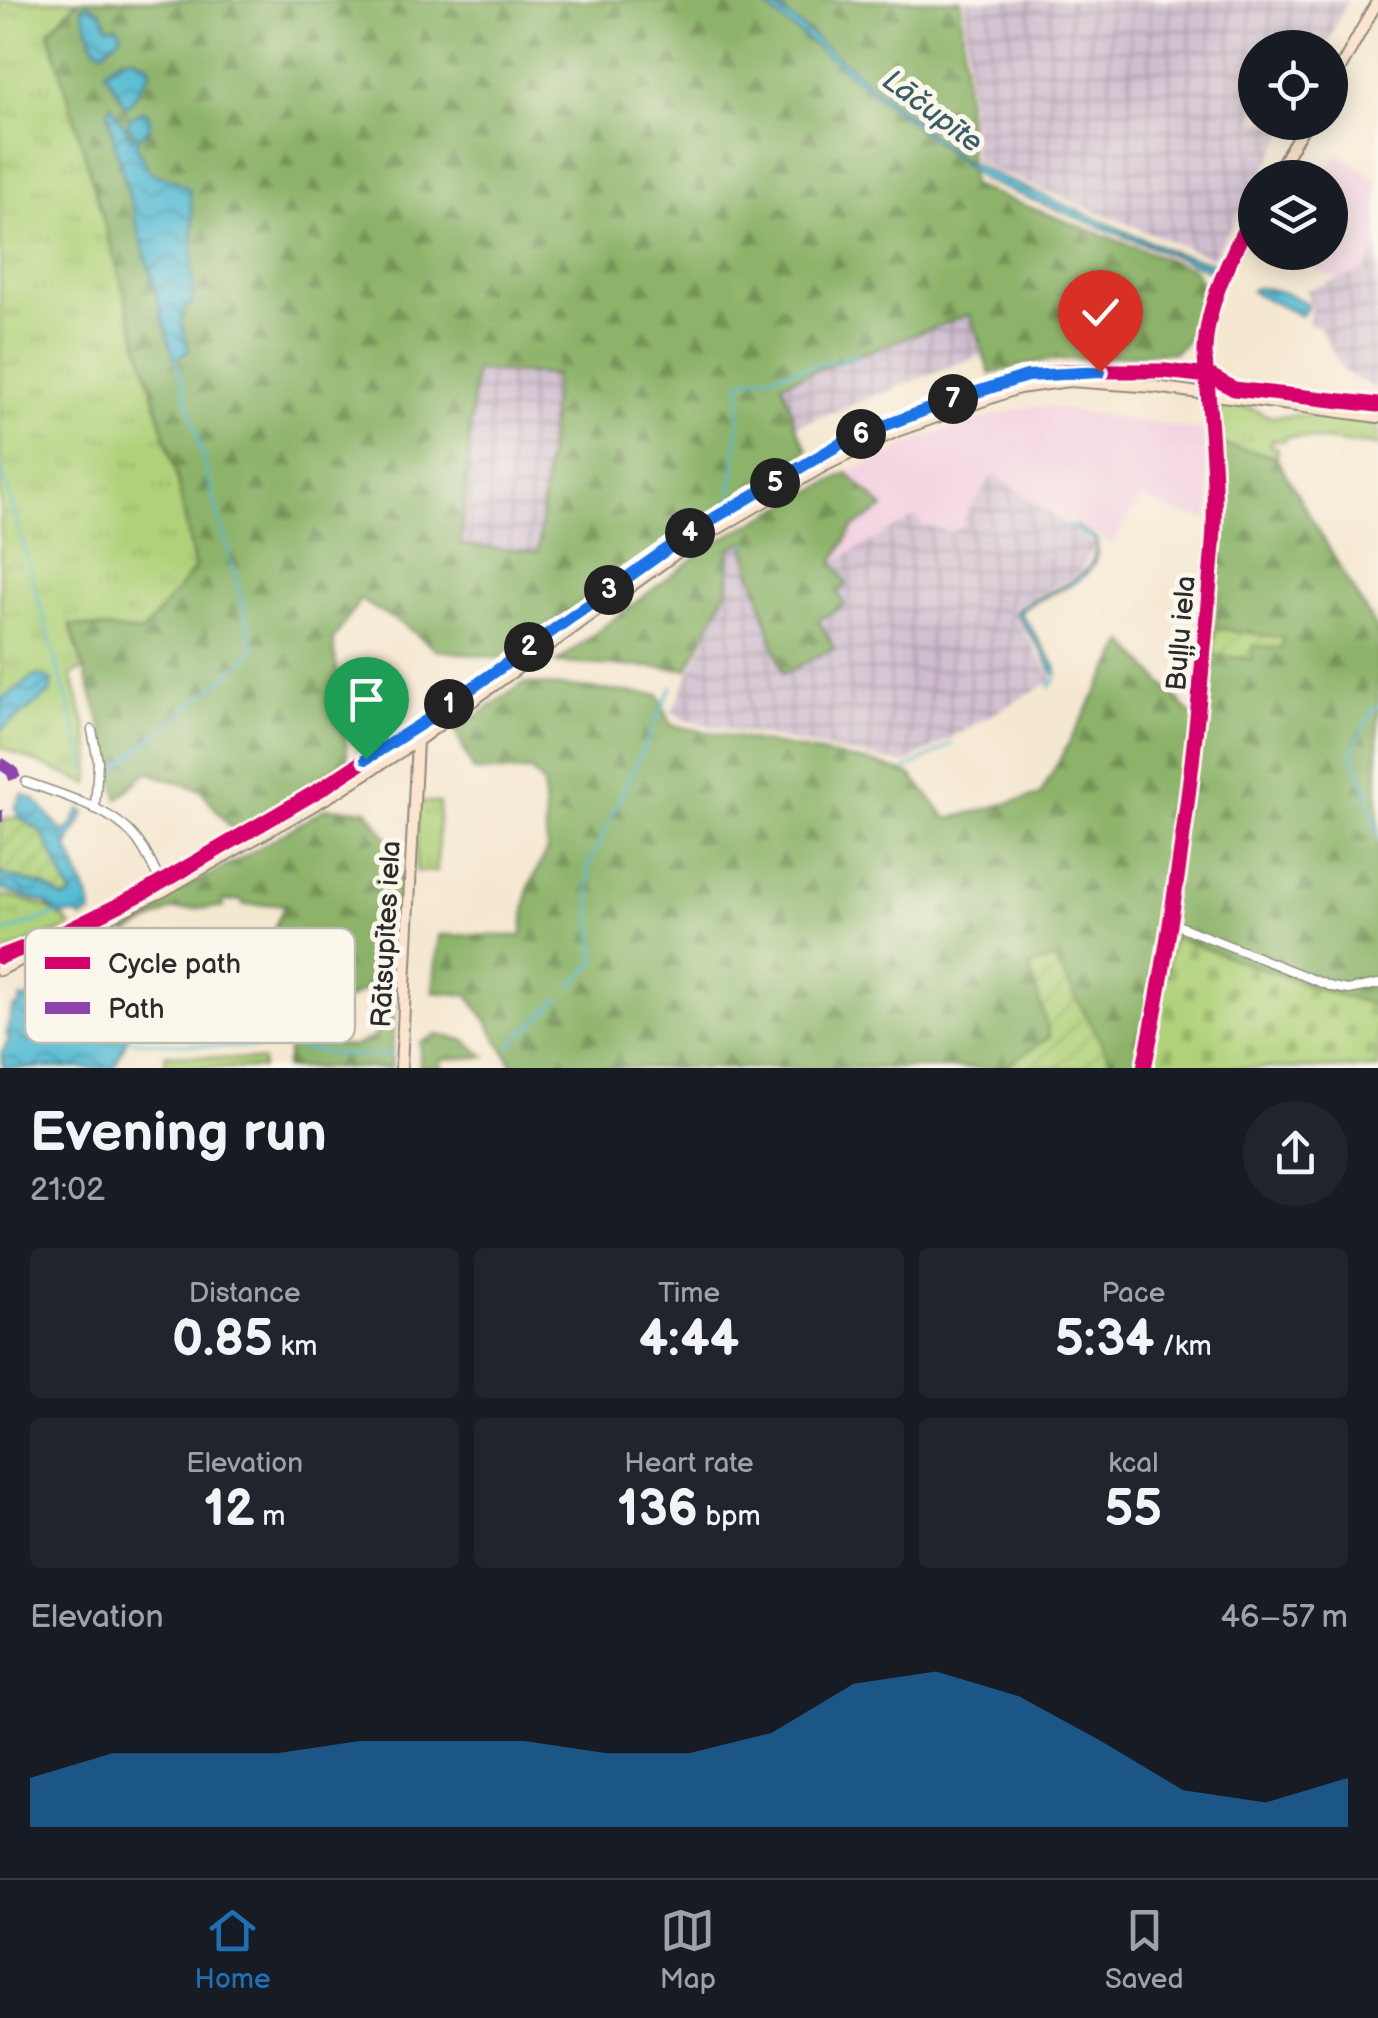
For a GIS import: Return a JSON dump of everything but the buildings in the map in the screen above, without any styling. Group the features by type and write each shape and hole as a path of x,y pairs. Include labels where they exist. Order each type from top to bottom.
{"main road":[{"path":"1348,54 1378,0"},
{"name":"Buļļu iela","path":"1208,393 1205,350 1210,318 1238,243"},
{"path":"87,928 165,890 335,794 417,742 675,554 862,446 967,405 1050,382 1100,382 1208,393 1378,418"},
{"name":"Rātsupītes iela","path":"401,1068 417,742"},
{"path":"0,970 25,958"}],"street":[{"name":"Buļļu iela","path":"1144,1068 1172,923 1213,551 1208,393"},
{"path":"92,730 98,762 95,809"},
{"path":"26,782 95,809 131,831 165,890"},
{"path":"1172,923 1332,987 1348,990 1378,984"}],"shaded area":[{"path":"964,0 1347,0 1334,30 1238,30 1238,140 1282,140 1270,160 1238,160 1238,215 1212,258 974,162"},
{"path":"1336,152 1370,174 1378,183 1378,246 1367,270 1337,280 1319,270 1348,270 1348,160 1332,160"},
{"path":"1378,246 1378,390 1344,372 1318,326 1309,324 1311,309 1306,290 1366,270"},
{"path":"971,313 984,354 796,426 781,383"},
{"path":"475,371 555,375 538,552 461,545"},
{"path":"1042,406 1202,431 1210,500 1208,519 1176,513 1141,498 1112,544 1031,501 994,474 963,518 964,525 950,532 922,525 917,516 834,562 853,528 883,508 847,473 929,436 1015,410"},
{"path":"994,474 1095,545 1079,574 1010,609 1054,680 904,764 687,721 672,712 728,588 730,548 744,542 784,674 837,591 847,585 834,562 916,516 922,525 950,532 964,525 963,518"}],"green space":[{"path":"0,0 78,0 50,32 176,473 195,569 143,632 70,625 84,669 71,675 89,742 89,784 0,747 0,731 50,693 33,677 0,701"},
{"path":"79,0 961,0 971,185 1193,269 1204,290 1203,310 1192,334 1174,352 1041,361 990,374 970,314 782,383 808,450 784,470 713,511 500,658 437,650 360,600 333,640 348,759 235,833 201,790 147,772 118,799 102,727 70,625 143,632 195,568 176,473 49,31","holes":["475,371 555,375 538,552 461,545"]},
{"path":"1146,374 1148,378 1058,378 1012,387 917,419 916,416 1034,377"},
{"path":"1224,405 1249,408 1271,417 1310,415 1378,424 1378,446 1286,436 1283,441 1272,440 1271,447 1278,448 1277,459 1222,445 1218,411"},
{"path":"1222,445 1275,456 1378,632 1378,1068 1115,1068 1055,960 1030,966 1050,1037 1003,1068 514,1068 468,995 433,992 439,935 522,936 528,889 547,850 543,784 531,771 474,771 455,731 524,683 659,695 671,725 878,764 911,775 948,819 1040,795 1125,642 1190,714 1205,717 1213,655 1251,659 1252,646 1283,638 1215,628 1225,502"},
{"path":"847,473 884,508 853,528 834,561 847,585 837,591 845,605 818,620 834,648 783,674 743,542 730,548 728,588 688,669 556,663 714,543"},
{"path":"1215,628 1283,638 1282,648 1253,646 1251,659 1213,655"},
{"path":"331,789 172,881 165,882 319,793"},
{"path":"418,802 439,803 437,872 416,871"},
{"path":"326,808 367,810 391,843 402,879 388,982 382,981 355,995 355,928 274,928 285,904 223,901 223,907 172,910 138,928 125,928 145,909"},
{"path":"19,817 42,832 72,896 63,899 44,886 0,874 0,819"},
{"path":"0,895 50,909 71,927 25,928 25,944 0,954"},
{"path":"1173,937 1324,991 1378,1006 1378,1068 1147,1068"},
{"path":"1055,960 1115,1068 1003,1068 1050,1037 1029,966"},
{"path":"395,994 391,1068 285,1068 290,1043 352,1047 375,1037 386,996"},
{"path":"437,1035 464,1040 486,1057 442,1059 441,1068 420,1068 420,1042"},
{"path":"166,1054 262,1061 262,1068 165,1068"}],"water":[{"name":"Lāčupīte","path":"757,0 767,0 787,15 964,161 1175,253 1209,262 1211,271 983,180"},
{"path":"89,4 101,11 108,27 118,26 122,35 103,51 95,47 81,7"},
{"path":"131,56 148,63 151,71 127,108 105,71 119,59"},
{"path":"111,104 132,139 135,134 128,126 129,119 143,111 148,113 150,127 139,136 136,145 145,165 153,173 189,189 193,295 181,320 189,351 174,359 114,141 108,111"},
{"path":"1255,288 1288,294 1306,303 1307,308 1301,316 1251,291"},
{"path":"1075,526 1096,539 1096,555 1092,567 1072,584 1020,612 1056,666 1057,674 1014,612 1089,567 1095,555 1095,540"},
{"path":"41,675 52,681 50,693 0,731 0,701"},
{"path":"22,794 35,799 63,833 72,826 80,809 85,813 67,846 91,904 91,913 83,919 75,914 58,915 46,903 0,889 0,874 44,886 64,899 72,896 42,832 19,817 15,808"},
{"path":"21,998 25,1000 25,1043 125,1043 114,1068 3,1068 2,1052 9,1041 12,1008 19,1005"}],"waterway":[{"path":"731,503 742,381 859,355"},
{"path":"108,776 255,651 176,358"},
{"path":"0,463 87,770"},
{"path":"1068,525 1093,539"},
{"path":"1071,585 1081,579"},
{"path":"1049,687 1056,673"},
{"path":"571,986 596,962 588,867 672,686"},
{"path":"1378,707 1373,709 1352,752 1378,839"},
{"path":"905,770 952,744"},
{"path":"0,934 60,913"},
{"path":"509,1047 559,999"},
{"path":"168,1043 241,1048 284,1046 345,1055 392,1056"}],"marked path":[{"path":"0,763 12,771 15,779"}],"cycle path":[{"path":"1144,1068 1186,813 1212,556 1214,480 1205,358 1207,334 1222,278 1238,243"},
{"path":"73,928 143,893 321,789 425,721 694,530 863,432 1027,376 1065,371 1165,371 1213,377 1234,389 1378,405"},
{"path":"0,957 25,947"}],"route":[{"path":"366,759 694,530 847,440 1027,376 1100,372"}]}
